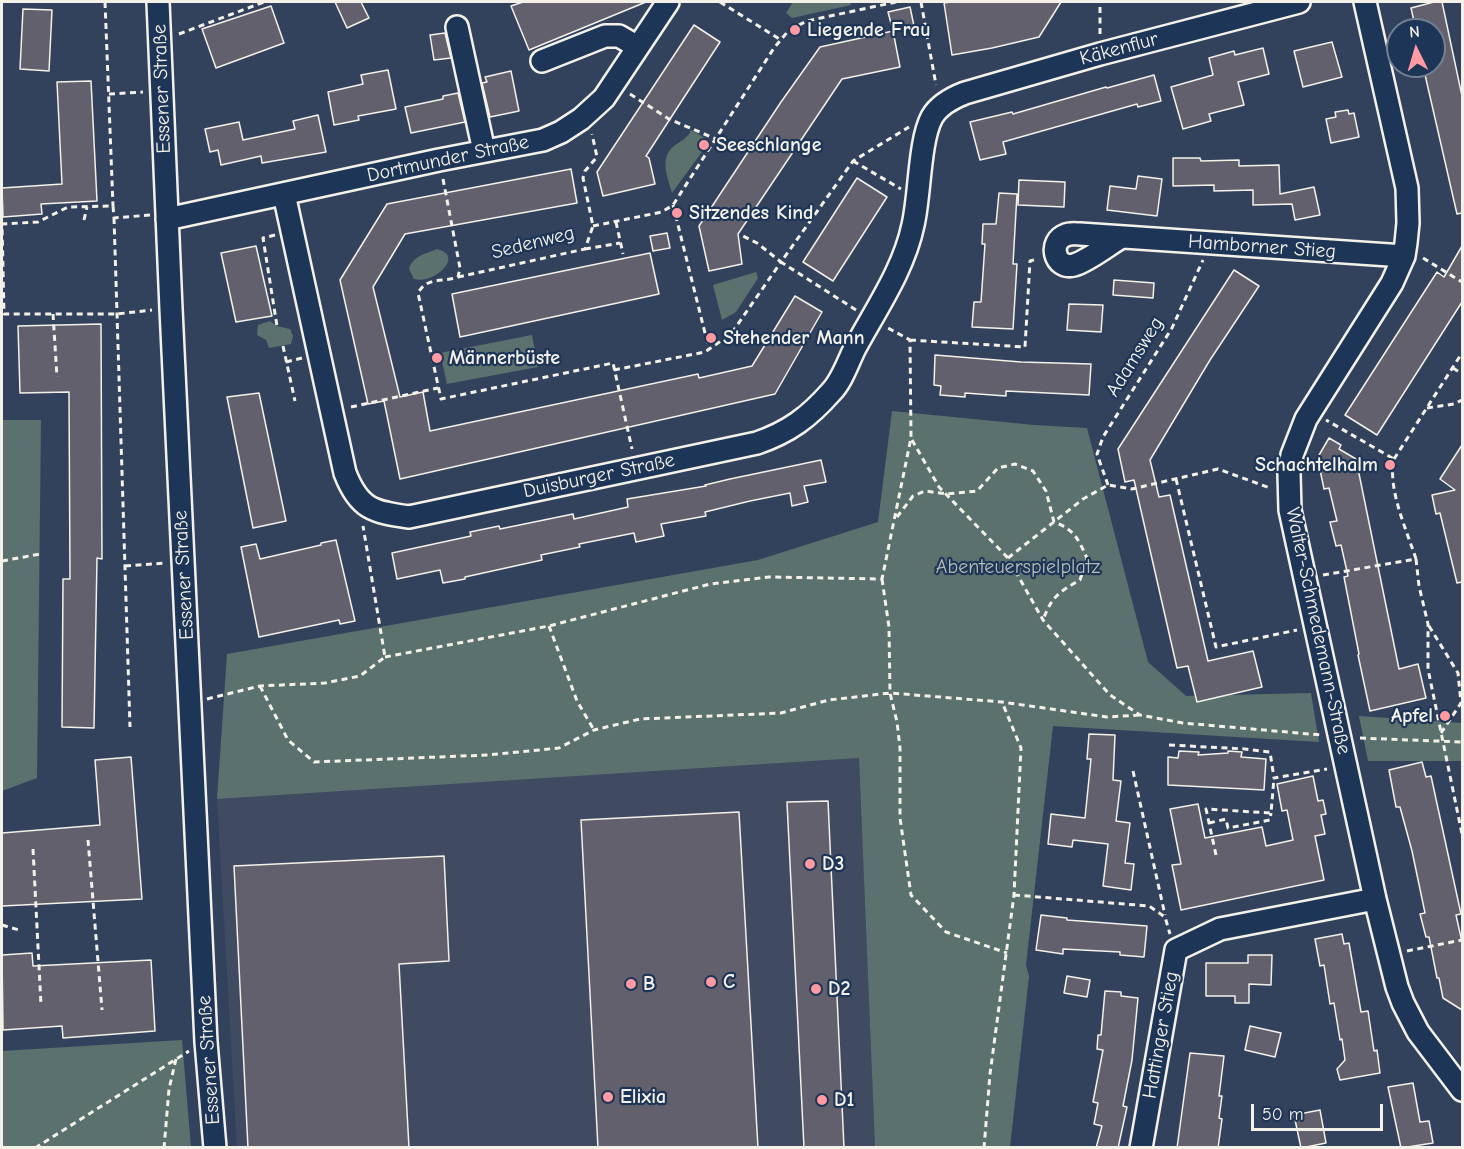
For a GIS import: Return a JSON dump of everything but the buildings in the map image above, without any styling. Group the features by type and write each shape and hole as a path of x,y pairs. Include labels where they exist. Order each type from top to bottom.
{"street":[{"name":"Essener Straße","path":"158,2 206,1042 215,1148"},
{"name":"Dortmunder Straße","path":"167,217 543,140 561,132 580,119 604,98 668,2"},
{"name":"Käkenflur","path":"937,111 965,93 1100,54 1299,2"},
{"name":"Walter-Schmedemann-Straße","path":"1365,2 1407,188 1408,223 1404,256 1392,283 1310,411 1298,437 1293,455 1289,474 1289,495 1292,527 1315,626 1349,737 1347,766 1375,899 1397,987 1410,1019 1462,1090"},
{"path":"457,27 484,151"},
{"path":"542,61 605,36 620,36 638,47"},
{"name":"Duisburger Straße","path":"359,500 376,511 409,517 757,443 797,425 833,390 902,261 913,225 927,133 937,111"},
{"path":"284,194 345,473 359,500"},
{"name":"Hamborner Stieg","path":"1055,254 1055,245 1059,239 1066,234 1080,234 1404,256"},
{"name":"Hattinger Stieg","path":"1141,1148 1176,950 1220,929 1375,899"}],"path":[{"path":"105,2 130,727"},
{"path":"160,41 264,2"},
{"path":"720,2 781,40"},
{"path":"593,226 662,212 673,205 789,30 807,21 896,2"},
{"path":"614,370 705,352 731,334 853,161 937,111 936,80 921,2"},
{"path":"1100,2 1100,54"},
{"path":"613,84 669,119 716,139"},
{"path":"109,94 162,91"},
{"name":"Sedenweg","path":"439,388 418,293 422,286 431,281 449,281 458,277 585,249 593,226 583,178 585,171 597,157 592,132 580,119"},
{"path":"439,160 460,268 458,277"},
{"path":"853,161 917,198"},
{"path":"673,205 709,350"},
{"path":"113,206 68,207 38,222 2,224 4,314 117,314 171,309"},
{"path":"84,220 87,207"},
{"path":"114,218 167,217"},
{"path":"616,222 623,254"},
{"path":"277,326 262,238 279,234"},
{"path":"743,236 871,319 910,340 1025,347 1030,261 1055,254"},
{"path":"585,249 620,243"},
{"name":"Adamsweg","path":"1108,485 1097,454 1103,436 1172,328 1202,264 1205,244"},
{"path":"1404,256 1423,258 1462,282"},
{"path":"53,314 57,377"},
{"path":"910,340 911,438 882,579 889,627 890,693 900,748 900,818 911,895 946,932 1006,953"},
{"path":"283,346 295,401"},
{"path":"1462,354 1394,459 1392,468 1397,502 1416,559 1419,586 1428,624 1428,669 1462,834"},
{"path":"332,411 439,388 441,399 613,363 636,468"},
{"path":"1453,368 1462,374"},
{"path":"1427,408 1454,404 1462,400"},
{"path":"1310,411 1394,459"},
{"path":"911,438 939,487 1008,558 1043,620 1110,695 1140,714"},
{"path":"896,518 913,496 925,491 946,494 977,491 998,468 1015,464 1033,471 1046,491 1054,522"},
{"path":"1008,558 1083,499 1108,485 1132,489 1218,469 1289,495"},
{"path":"1176,479 1216,648 1315,626"},
{"path":"359,500 386,657"},
{"path":"1043,620 1050,602 1058,593 1080,580 1088,558 1076,535 1054,522"},
{"path":"2,561 40,554"},
{"path":"1304,579 1416,559"},
{"path":"125,566 183,562"},
{"path":"190,703 260,686 325,683 360,676 386,657 549,626 710,584 769,577 882,579"},
{"path":"1428,624 1458,673 1461,703 1441,733"},
{"path":"549,626 577,701 594,730"},
{"path":"260,686 288,740 314,762 488,755 559,748 594,730 640,719 781,713 829,700 890,693 1002,702 1107,717 1140,714 1183,723 1349,737 1462,742"},
{"path":"984,1148 990,1074 1014,895 1021,748 1002,702"},
{"path":"1169,745 1270,752 1274,778 1270,820 1228,828 1226,819 1209,824"},
{"path":"1274,778 1347,766"},
{"path":"1133,771 1165,917 1176,950"},
{"path":"1216,855 1206,809 1271,813"},
{"path":"88,840 102,1010"},
{"path":"33,849 41,1005"},
{"path":"1014,895 1149,906 1165,917"},
{"path":"2,925 19,930"},
{"path":"1388,955 1462,940"},
{"path":"35,1148 176,1058 206,1042"},
{"path":"164,1148 169,1089 176,1058"}],"shaded area":[{"path":"859,758 875,1147 237,1147 217,799"}],"green space":[{"path":"793,2 850,2 851,5 792,18 786,13"},
{"path":"691,130 710,141 672,193 666,160 671,149"},
{"path":"437,249 448,257 443,269 430,278 414,279 409,269 413,261"},
{"path":"756,272 758,278 736,312 722,320 713,285"},
{"path":"270,321 277,326 290,329 293,336 291,344 269,348 266,340 257,335 258,325"},
{"path":"532,335 538,367 447,384 440,353"},
{"name":"Abenteuerspielplatz","path":"892,411 1087,428 1148,662 1186,696 1311,693 1319,742 1053,726 1026,965 1029,976 1010,1147 875,1147 859,758 217,799 227,654 758,560 878,522"},
{"path":"2,420 41,420 37,778 2,791"},
{"path":"1359,716 1462,723 1462,761 1368,761"},
{"path":"182,1040 191,1147 2,1147 2,1051"}],"place":[{"name":"Liegende Frau","path":"795,30"},
{"name":"Seeschlange","path":"704,145"},
{"name":"Sitzendes Kind","path":"677,213"},
{"name":"Stehender Mann","path":"711,338"},
{"name":"Männerbüste","path":"437,358"},
{"name":"Schachtelhalm","path":"1390,465"},
{"name":"Apfel","path":"1445,716"},
{"name":"D3","path":"810,864"},
{"name":"C","path":"711,982"},
{"name":"B","path":"631,984"},
{"name":"D2","path":"816,989"},
{"name":"Elixia","path":"608,1097"},
{"name":"D1","path":"822,1100"}]}
